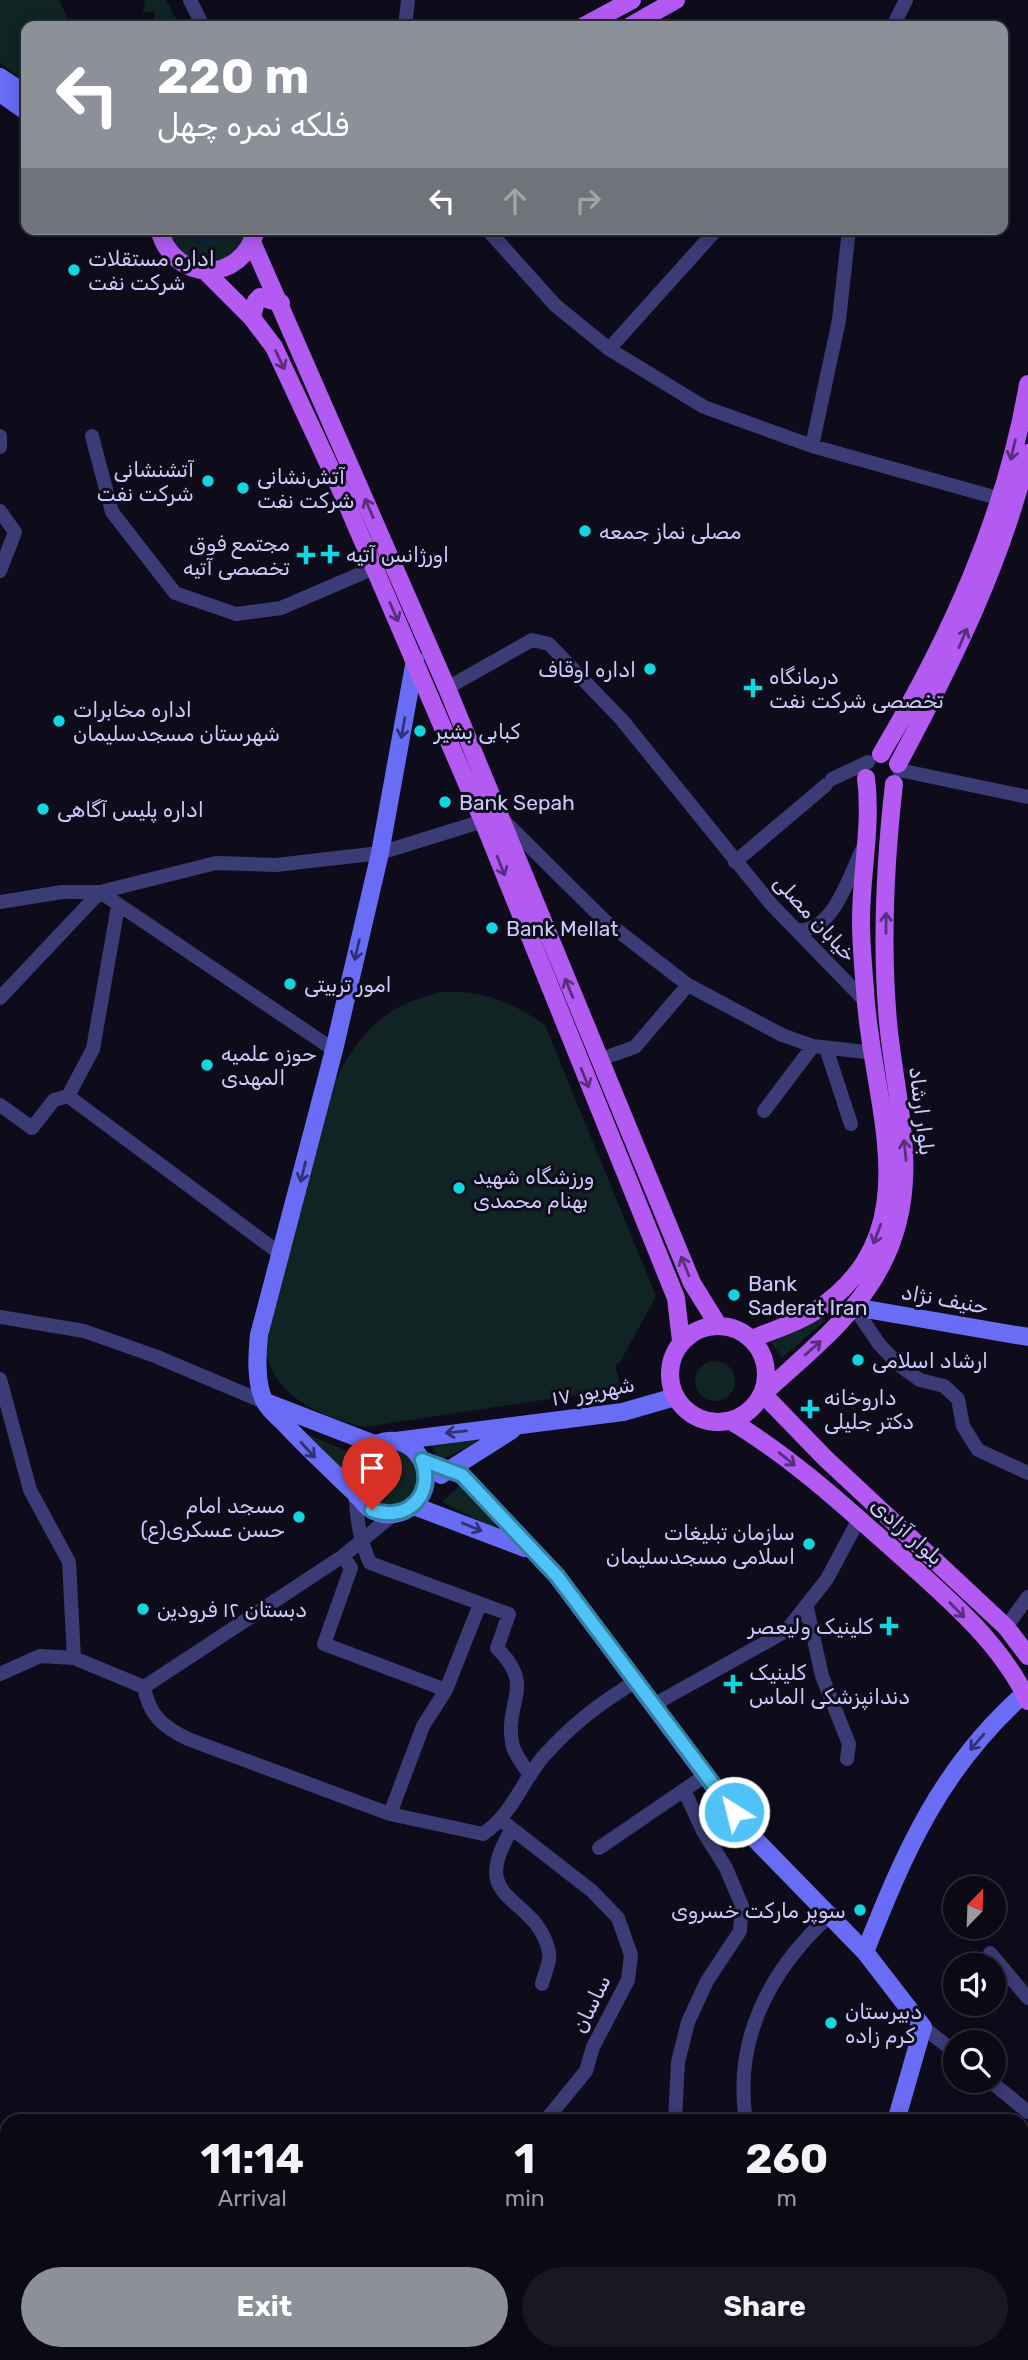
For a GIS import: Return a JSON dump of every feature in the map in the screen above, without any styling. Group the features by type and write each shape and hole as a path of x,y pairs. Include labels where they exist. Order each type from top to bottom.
{"main road":[{"path":"593,21 632,0"},
{"path":"639,21 676,0"},
{"path":"0,77 21,91"},
{"path":"0,93 21,108"},
{"path":"161,235 167,250 174,258 183,265 205,271 228,267 238,261 254,236"},
{"path":"254,236 447,688 492,820 676,1298 681,1341 670,1368 675,1397 685,1410 699,1419 715,1422 731,1421 744,1415 763,1394 766,1364 752,1339 742,1331 718,1325 698,1329 681,1341"},
{"path":"205,271 253,318 274,347 620,1105 692,1283 718,1325"},
{"path":"253,318 256,301 260,297 281,303"},
{"path":"1028,384 1008,501 945,679 897,773 878,789 872,765 935,658 1008,501 1028,453"},
{"path":"415,660 380,853 334,1050 259,1335 256,1360 264,1402 324,1467 372,1510 394,1514 419,1499 447,1470 518,1426"},
{"path":"872,765 897,773"},
{"name":"بلوار ارشاد","path":"752,1339 812,1314 830,1301 855,1275 870,1253 886,1206 890,1171 865,1002 861,919 869,837 872,765"},
{"name":"بلوار ارشاد","path":"763,1394 854,1307 881,1267 903,1201 907,1164 888,1022 886,888 897,773"},
{"path":"869,1022 888,1022"},
{"name":"حنیف نژاد","path":"854,1307 1028,1337"},
{"name":"بلوار آزادی","path":"763,1394 825,1458 1006,1627 1028,1656"},
{"name":"۱۷ شهریور","path":"395,1441 623,1412 675,1397"},
{"path":"264,1402 374,1444 395,1441 415,1451 422,1460 426,1482 419,1499"},
{"name":"بلوار آزادی","path":"731,1421 767,1443 859,1519 937,1589 992,1647 1026,1697"},
{"path":"469,1482 488,1443"},
{"path":"356,1494 353,1483 357,1460 374,1444"},
{"path":"422,1460 462,1475 557,1576 638,1680 747,1831 865,1952 923,2027 897,2114"},
{"path":"419,1499 530,1550"},
{"path":"865,1952 931,1803 963,1758 1002,1713 1026,1697"}],"street":[{"path":"190,0 200,21"},
{"path":"406,21 408,0"},
{"path":"896,21 906,0"},
{"path":"492,235 555,305 610,349 704,407 812,446 1008,501"},
{"path":"610,349 712,235"},
{"path":"812,446 839,320 848,235"},
{"path":"0,436 0,447"},
{"path":"92,436 112,512 176,593 236,614 281,608 374,568"},
{"path":"0,511 15,532 0,571"},
{"name":"خیابان مصلی","path":"447,688 532,640 549,644 622,720 735,862 865,1002"},
{"path":"735,862 829,782 872,765"},
{"path":"897,773 1028,797"},
{"path":"0,902 62,892 100,892 216,863 276,865 380,853 492,820 604,920 688,985 782,1035 819,1047 874,1053"},
{"path":"797,930 809,931 820,924 833,908 869,837"},
{"path":"100,892 334,1050"},
{"path":"0,998 100,892"},
{"path":"0,1105 32,1128 54,1100 68,1096 93,1049 118,906"},
{"path":"598,1060 635,1047 688,985"},
{"path":"764,1111 819,1047"},
{"path":"819,1047 851,1124"},
{"path":"68,1096 282,1255"},
{"path":"854,1307 879,1343 899,1364 920,1380 944,1386 957,1398 963,1426 978,1450 1028,1473"},
{"path":"0,1317 84,1331 155,1356 264,1402"},
{"path":"0,1380 30,1490 69,1562 74,1658"},
{"path":"356,1494 356,1518 361,1542 370,1563 509,1614 497,1648 512,1662 518,1675 512,1743 530,1776"},
{"path":"144,1687 343,1556 394,1514"},
{"path":"655,1704 786,1632 827,1579 859,1519"},
{"path":"343,1556 351,1568 324,1644 446,1690"},
{"path":"1006,1627 1028,1597"},
{"path":"390,1814 423,1726 446,1690 480,1604"},
{"path":"807,1608 822,1675 849,1744 847,1759"},
{"path":"0,1674 40,1656 74,1658 144,1687"},
{"path":"542,1984 550,1954 541,1932 498,1887 494,1870 499,1850 507,1825 530,1776 541,1760 589,1710 638,1680"},
{"path":"144,1687 147,1706 164,1728 390,1814 483,1834 507,1825"},
{"path":"599,1848 706,1775"},
{"path":"676,2114 678,2063 688,2022 707,1980 740,1931 742,1906 726,1868 703,1832 684,1790"},
{"name":"ساسان","path":"507,1825 592,1891 618,1918 631,1955 628,1980 593,2047 586,2071 551,2114"},
{"path":"745,2114 742,2098 743,2061 752,2025 775,1977 799,1944 828,1917"},
{"path":"1006,1972 1028,1998"},
{"path":"923,2027 943,2043"},
{"path":"1005,2093 1028,2112"}],"green space":[{"path":"0,0 59,0 69,21 21,21 21,78 0,63"},
{"path":"145,0 166,0 177,21 155,21 154,12 143,12"},
{"path":"170,235 244,235 236,250 216,261 193,260 182,254"},
{"name":"ورزشگاه شهید بهنام محمدی","path":"442,992 470,993 496,999 545,1025 656,1296 620,1362 615,1365 621,1388 364,1427 330,1416 298,1400 275,1376 268,1360 265,1342 335,1081 355,1047 377,1022 405,1004"},
{"path":"821,1317 825,1321 782,1358 771,1342"},
{"path":"715,1361 723,1362 729,1367 734,1373 734,1389 729,1395 723,1400 715,1401 707,1400 701,1395 696,1389 695,1381 696,1373 701,1367 707,1362"},
{"path":"300,1431 351,1453 340,1473"},
{"path":"475,1439 476,1443 438,1461 431,1443"},
{"path":"383,1449 395,1449 405,1453 414,1462 418,1484 410,1499 395,1507 383,1507 373,1503 364,1494 360,1484 360,1472 364,1462 373,1453"},
{"path":"460,1485 496,1523 493,1527 442,1502"}],"water":[{"path":"191,235 220,235 216,242 205,245 194,240"}],"place":[{"name":"اداره مستقلات شرکت نفت","path":"74,270"},
{"name":"آتشنشانی شرکت نفت","path":"208,481"},
{"name":"آتش‌نشانی شرکت نفت","path":"243,488"},
{"name":"مصلی نماز جمعه","path":"585,531"},
{"name":"اورژانس آتیه","path":"330,554"},
{"name":"مجتمع فوق تخصصی آتیه","path":"306,555"},
{"name":"اداره اوقاف","path":"650,669"},
{"name":"درمانگاه تخصصی شرکت نفت","path":"753,688"},
{"name":"اداره مخابرات شهرستان مسجدسلیمان","path":"59,721"},
{"name":"کبابی بشیر","path":"420,731"},
{"name":"Bank Sepah","path":"445,802"},
{"name":"اداره پلیس آگاهی","path":"43,809"},
{"name":"Bank Mellat","path":"492,928"},
{"name":"امور تربیتی","path":"290,984"},
{"name":"حوزه علمیه المهدی","path":"207,1065"},
{"name":"ورزشگاه شهید بهنام محمدی","path":"459,1188"},
{"name":"Bank Saderat Iran","path":"734,1295"},
{"name":"ارشاد اسلامی","path":"858,1360"},
{"name":"داروخانه دکتر جلیلی","path":"810,1409"},
{"name":"مسجد امام حسن عسکری(ع)","path":"299,1517"},
{"name":"سازمان تبلیغات اسلامی مسجدسلیمان","path":"809,1544"},
{"name":"دبستان ۱۲ فرودین","path":"143,1609"},
{"name":"کلینیک ولیعصر","path":"889,1626"},
{"name":"کلینیک دندانپزشکی الماس","path":"733,1684"},
{"name":"سوپر مارکت خسروی","path":"860,1910"},
{"name":"دبیرستان کرم زاده","path":"831,2023"}],"route":[{"path":"372,1510 394,1514 405,1511 420,1500 426,1482 426,1470 422,1460 462,1475 557,1576 647,1692 734,1812"}]}
